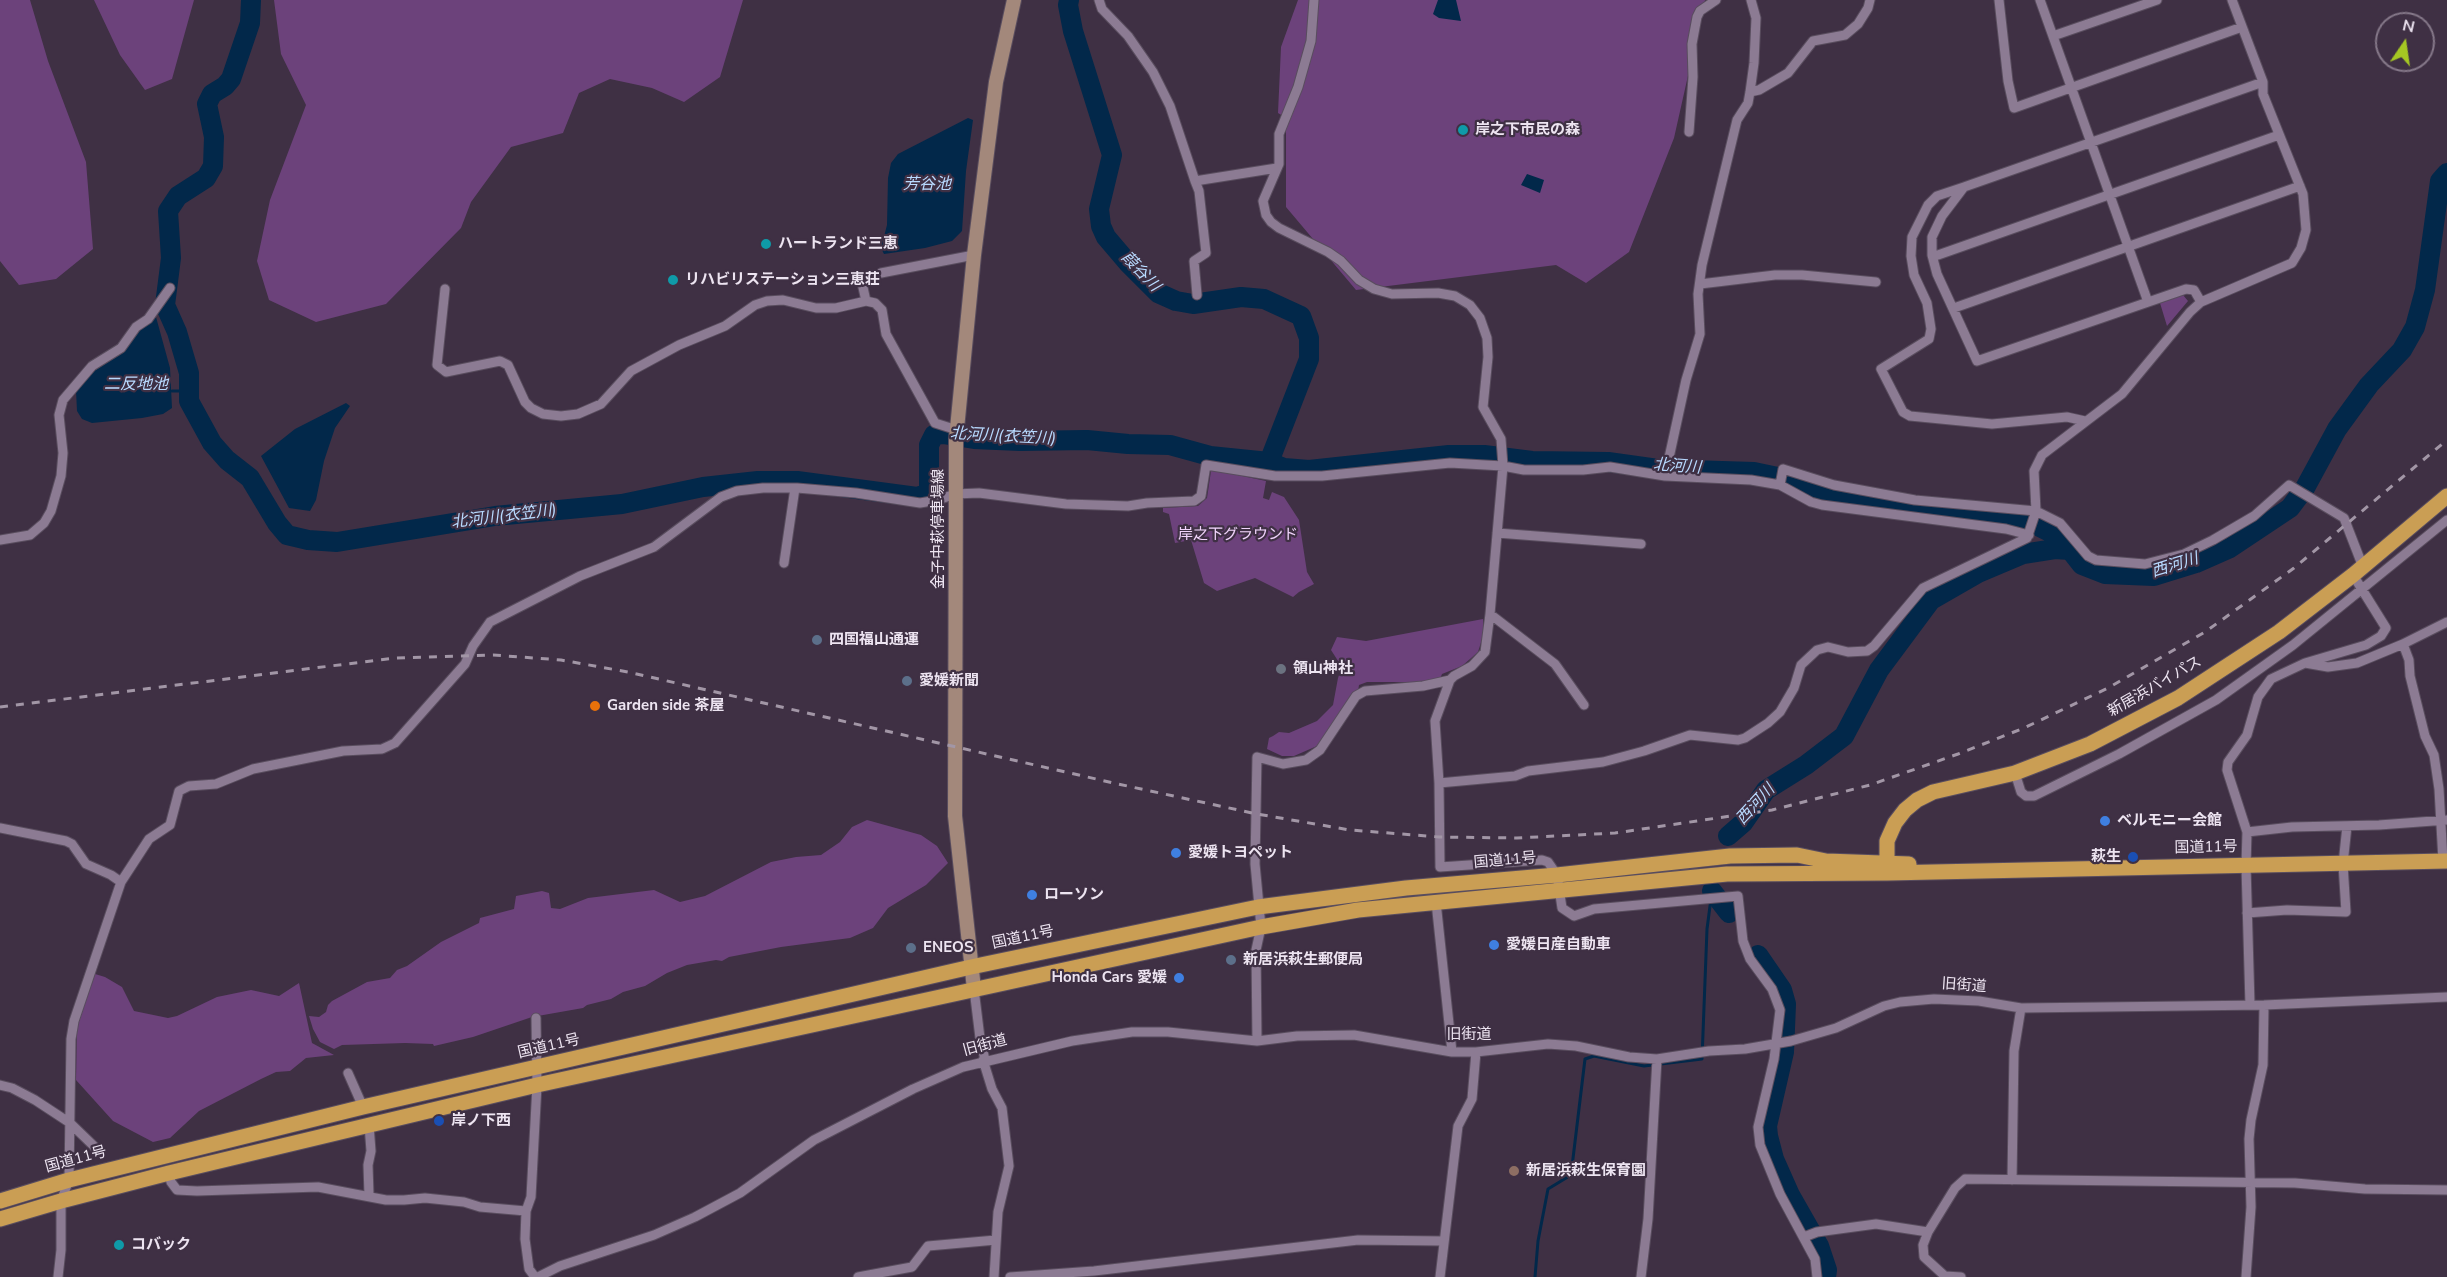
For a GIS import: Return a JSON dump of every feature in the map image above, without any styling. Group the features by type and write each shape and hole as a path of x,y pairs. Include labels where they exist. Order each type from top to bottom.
{"highway":[{"name":"新居浜バイパス","path":"1887,868 1887,841 1905,810 1917,800 1933,792 2015,773 2090,744 2178,698 2279,632 2358,571 2447,496"},
{"name":"国道11号","path":"0,1201 69,1180 363,1107 971,967 1258,907 1406,888 1557,875 1730,856 1797,855 1887,868"},
{"name":"国道11号","path":"0,1219 169,1173 537,1085 1261,927 1358,910 1727,874 1887,868 1966,871 2445,861"}],"main road":[{"name":"金子中萩停車場線","path":"974,989 956,816 957,434 974,255 996,82 1014,0"}],"street":[{"path":"1099,0 1102,9 1128,36 1153,72 1170,106 1199,191 1206,253 1194,261 1197,295"},
{"path":"1314,0 1311,41 1279,134 1279,165 1263,201 1266,215 1271,222 1328,252 1341,261 1359,280 1374,289 1392,294 1438,293 1455,296 1470,305 1480,318 1487,338 1488,357 1483,407 1501,439 1503,452 1490,614 1485,652 1473,666 1450,680 1435,721 1439,783 1440,867 1542,860 1548,862 1557,875 1562,908 1574,916 1594,909 1738,896 1743,941 1750,958 1772,989 1780,1010 1778,1044 1758,1127 1760,1145 1780,1194 1810,1235 1817,1277"},
{"path":"1689,132 1693,78 1692,44 1697,17 1700,11 1716,0"},
{"path":"1665,475 1686,380 1700,334 1700,284 1737,120 1748,103 1754,63 1756,18 1752,0"},
{"path":"1750,92 1759,90 1788,73 1813,41 1845,35 1858,24 1870,0"},
{"path":"1999,0 2008,81 2014,108 2242,27"},
{"path":"2040,0 2148,302"},
{"path":"2053,36 2157,0"},
{"path":"1439,783 1515,776 1528,771 1603,762 1644,752 1690,735 1738,740 1745,738 1780,712 1794,688 1801,665 1817,650 1828,647 1848,652 1867,651 1874,646 1923,588 2021,543 2030,533 2035,513 2034,471 2042,455 2122,394 2190,312 2201,302 2292,263 2301,248 2306,230 2303,194 2263,94 2263,82 2232,0"},
{"path":"2085,421 2067,417 1992,424 1910,416 1903,412 1881,369 1929,339 1931,329 1927,303 1914,275 1911,256 1912,237 1928,205 1937,196 2263,82"},
{"path":"1932,255 1938,255 2279,135"},
{"path":"1195,181 1277,168"},
{"path":"1954,308 2300,186"},
{"path":"1964,187 1942,216 1932,237 1932,255 1937,274 1977,361 2186,288 2194,290 2201,302"},
{"path":"866,301 862,283 881,273 974,255"},
{"path":"1700,284 1775,275 1802,275 1876,282"},
{"path":"0,540 30,535 44,523 51,511 61,476 63,453 59,415 63,400 92,366 121,348 136,327 148,319 170,288"},
{"path":"445,289 437,364 446,372 500,362 508,365 525,402 531,408 543,414 561,416 578,414 601,404 631,371 679,345 725,326 755,305 767,301 783,300 816,309 836,308 866,301 875,303 882,310 886,334 935,423 957,434"},
{"path":"58,1277 61,1250 61,1201 69,1180 71,1039 74,1021 121,882 142,847 149,839 170,825 179,791 189,786 216,784 253,769 343,751 382,749 395,743 465,664 473,646 490,622 580,576 654,547 721,497 737,491 795,488 856,493 920,503 956,494 1005,495 1090,506 1128,506 1199,499 1206,465 1275,476 1322,476 1450,463 1503,464 1524,470 1610,467 1665,475 1780,483 1811,502 1822,505 2030,533"},
{"path":"1780,483 1783,471 1834,485 1915,500 2035,513 2060,523 2088,556 2096,560 2145,564 2184,554 2213,540 2254,516 2289,485 2344,518 2363,590 2386,628 2381,636 2366,645 2305,663 2271,679 2258,697 2247,735 2228,762 2227,770 2247,832 2250,1005"},
{"path":"784,563 795,488"},
{"path":"2015,773 2021,792 2034,796 2119,754 2216,700 2293,645 2447,520"},
{"path":"1497,533 1641,544"},
{"path":"1490,614 1555,664 1584,705"},
{"path":"2305,663 2328,667 2357,663 2447,622"},
{"path":"2403,644 2409,660 2410,676 2426,736 2434,755 2444,820 2445,861"},
{"path":"1257,1041 1256,950 1261,927 1256,864 1257,757 1283,764 1306,760 1320,750 1356,696 1365,691 1423,686 1450,680"},
{"path":"2247,832 2292,827 2444,820"},
{"path":"2247,913 2287,910 2346,912 2343,864 2347,826"},
{"path":"0,828 66,841 72,844 86,864 121,882"},
{"path":"1436,902 1452,1052"},
{"path":"974,989 984,1060 992,1089 1002,1108 1009,1166 998,1212 994,1277"},
{"name":"旧街道","path":"536,1277 560,1266 654,1235 695,1217 740,1192 814,1140 913,1089 984,1060 1072,1041 1132,1032 1168,1032 1257,1041 1297,1036 1354,1035 1452,1052 1476,1052 1548,1044 1576,1046 1657,1064 1695,1052 1745,1049 1791,1041 1836,1028 1884,1006 1934,999 1979,1001 2021,1008 2264,1005 2447,997"},
{"path":"2246,1277 2250,1130 2263,1065 2264,1005"},
{"path":"2012,1180 2014,1051 2021,1008"},
{"path":"536,1018 538,1068 531,1197 526,1211 525,1239 529,1269 536,1277"},
{"path":"1440,1277 1458,1126 1472,1099 1476,1052"},
{"path":"1641,1277 1648,1219 1657,1064"},
{"path":"348,1073 363,1107"},
{"path":"0,1085 12,1088 35,1100 70,1123 100,1152"},
{"path":"369,1125 371,1151 368,1165 369,1195"},
{"path":"169,1173 171,1182 177,1190 318,1187 386,1200 425,1198 464,1202 480,1207 526,1211"},
{"path":"1961,1277 1946,1277 1924,1257 1923,1245 1928,1232 1955,1188 1965,1179 2295,1183 2365,1189 2447,1190"},
{"path":"1810,1235 1876,1224 1928,1232"},
{"path":"858,1277 912,1267 928,1246 996,1240"},
{"path":"1010,1277 1094,1271 1358,1240 1443,1241"}],"green space":[{"path":"0,0 30,0 48,61 86,162 93,249 56,279 19,285 0,261"},
{"path":"94,0 194,0 172,79 145,90 120,55"},
{"path":"274,0 743,0 720,77 684,102 652,88 610,79 579,93 563,133 511,147 471,202 461,228 386,304 316,322 269,300 257,261 270,200 306,105 281,54"},
{"name":"岸之下市民の森","path":"1298,0 1705,0 1674,138 1629,252 1586,283 1556,265 1356,290 1286,207 1286,118 1278,113 1281,47"},
{"path":"2183,295 2188,301 2167,326 2160,303"},
{"name":"岸之下グラウンド","path":"1211,471 1266,481 1263,498 1269,500 1272,492 1284,497 1299,520 1307,572 1314,584 1293,597 1255,578 1217,591 1204,583 1191,540 1175,543 1169,514 1163,512 1163,508 1198,506 1207,498"},
{"path":"1483,619 1483,636 1478,652 1462,666 1442,674 1440,679 1421,682 1367,682 1359,685 1358,691 1317,746 1294,756 1282,756 1267,749 1269,738 1279,732 1289,733 1317,721 1333,705 1342,667 1331,650 1337,637 1366,641"},
{"path":"867,820 921,835 937,846 948,863 926,885 888,908 873,928 850,938 781,947 729,957 722,961 687,965 645,986 583,1008 532,1017 473,1037 434,1046 433,1044 405,1043 342,1045 334,1049 320,1042 313,1029 309,1016 319,1017 326,1012 332,1001 367,982 390,978 397,970 407,966 441,942 479,923 480,918 514,909 516,896 542,891 549,893 551,908 560,909 588,898 654,890 680,902 705,896 771,862 821,855 840,842 852,827"},
{"path":"95,974 122,987 134,1011 168,1018 217,997 251,990 279,996 299,983 312,1043 334,1055 306,1058 290,1071 276,1072 261,1079 199,1111 170,1138 153,1142 113,1121 76,1080 77,1027"}],"water":[{"path":"1438,0 1456,0 1461,21 1439,18 1433,14"},
{"name":"芳谷池","path":"968,118 973,120 966,171 962,231 952,241 925,248 884,254 881,248 887,225 888,178 891,163 898,154"},
{"path":"1527,174 1544,180 1540,193 1521,185"},
{"name":"二反地池","path":"156,317 170,368 172,408 163,414 142,418 92,423 82,419 77,411 76,390 91,373 124,352 138,331"},
{"path":"346,403 350,406 335,428 324,461 316,500 310,511 289,508 261,456 295,429"}],"waterway":[{"name":"北河川(衣笠川)","path":"251,0 250,23 231,79 212,94 207,104 214,137 213,166 206,178 178,196 168,211 171,258 165,305 177,332 189,373 189,401 212,443 227,460 250,478 277,523 287,535 308,540 337,542 495,516 622,504 703,487 758,481 797,481 917,497 929,493 929,445 934,435 943,434 974,439 1087,440 1170,445 1210,456 1269,462 1284,468 1309,470 1449,455 1484,455 1532,461 1608,462 1658,469 1754,472 1792,480 1821,492 1851,500 2001,520 2024,519 2060,537 2082,565 2105,574 2154,576 2196,563 2230,548 2290,508 2305,488 2337,429 2369,385 2402,350 2415,327 2425,290 2440,181 2447,173"},
{"name":"葭谷川","path":"1069,0 1073,31 1112,155 1099,209 1101,226 1106,237 1158,293 1176,301 1193,304 1241,297 1264,299 1301,316 1309,338 1309,359 1269,462"},
{"path":"172,391 188,391"},
{"name":"西河川","path":"1728,836 1743,823 1766,790 1806,765 1844,736 1879,670 1931,600 1978,573 2023,554 2055,549 2070,550"},
{"path":"1535,1277 1538,1241 1548,1189 1571,1175 1585,1059 1594,1056 1644,1066 1702,1059 1707,929 1712,891"},
{"name":"西河川","path":"1712,891 1729,913"},
{"name":"西河川","path":"1758,955 1782,990 1786,1004 1784,1052 1767,1126 1768,1136 1774,1159 1790,1195 1819,1246 1827,1270 1826,1277"}],"railway":[{"path":"0,707 395,658 493,655 561,660 628,672 1257,814 1350,830 1439,837 1517,838 1615,833 1772,810 1870,785 2024,728 2108,688 2205,632 2294,568 2447,440"}],"place":[{"name":"岸之下市民の森","path":"1463,130"},
{"name":"ハートランド三恵","path":"766,244"},
{"name":"リハビリステーション三恵荘","path":"673,280"},
{"name":"四国福山通運","path":"817,640"},
{"name":"領山神社","path":"1281,669"},
{"name":"愛媛新聞","path":"907,681"},
{"name":"Garden side 茶屋","path":"595,706"},
{"name":"ベルモニー会館","path":"2105,821"},
{"name":"愛媛トヨペット","path":"1176,853"},
{"name":"萩生","path":"2133,857"},
{"name":"ローソン","path":"1032,895"},
{"name":"愛媛日産自動車","path":"1494,945"},
{"name":"ENEOS","path":"911,948"},
{"name":"新居浜萩生郵便局","path":"1231,960"},
{"name":"Honda Cars 愛媛","path":"1179,978"},
{"name":"岸ノ下西","path":"439,1121"},
{"name":"新居浜萩生保育園","path":"1514,1171"},
{"name":"コバック","path":"119,1245"}],"water label":[{"name":"北河川","path":"1677,467"}]}
